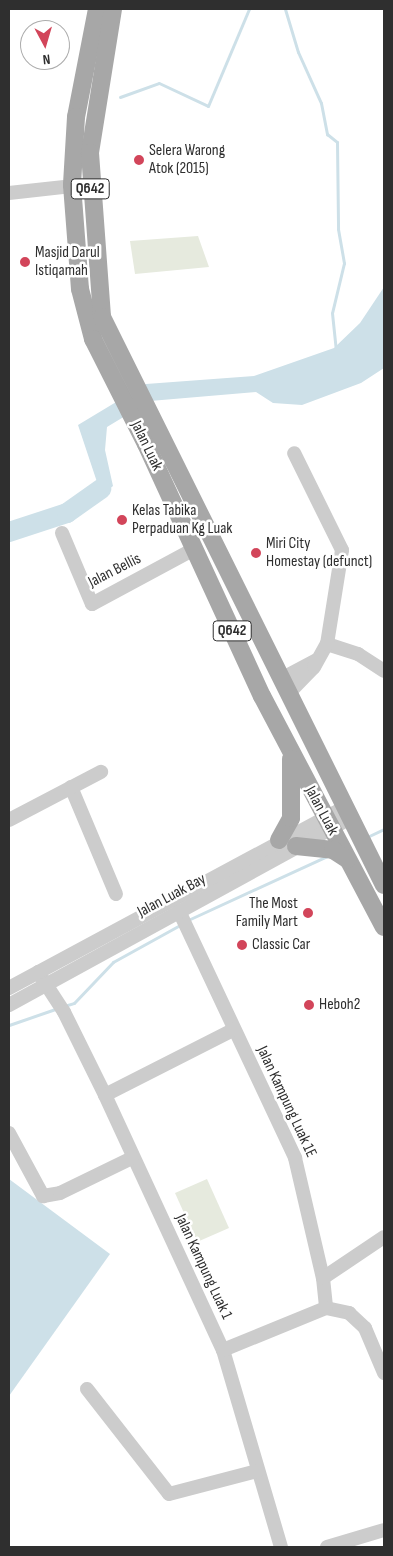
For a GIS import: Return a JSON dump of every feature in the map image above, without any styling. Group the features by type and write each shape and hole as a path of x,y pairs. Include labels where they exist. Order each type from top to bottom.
{"main road":[{"name":"Jalan Luak","path":"97,9 76,117 72,185 83,308 285,687 384,885"},
{"name":"Jalan Luak","path":"114,9 92,129 90,184 99,304 116,369"},
{"name":"Jalan Luak","path":"153,440 194,549 290,754 328,821 341,853 384,927"},
{"path":"278,840 291,818 290,754"},
{"path":"296,846 341,853"}],"street":[{"path":"9,193 90,184"},
{"path":"285,687 316,660 327,644 342,550 294,454"},
{"name":"Jalan Bellis","path":"62,533 92,604 194,549"},
{"path":"327,644 358,654 384,671"},
{"path":"9,820 101,772"},
{"path":"72,788 116,894"},
{"name":"Jalan Luak Bay","path":"9,988 278,840 348,812"},
{"name":"Jalan Luak Bay","path":"9,1006 52,991 179,911 296,846 328,821"},
{"name":"Jalan Kampung Luak 1E","path":"179,911 295,1158 323,1278 326,1308"},
{"name":"Jalan Kampung Luak 1","path":"38,972 64,1012 106,1095 132,1158 223,1350 257,1471 281,1547"},
{"path":"106,1095 234,1030"},
{"path":"9,1133 43,1196 60,1193 132,1158"},
{"path":"323,1278 384,1238"},
{"path":"223,1350 326,1308 349,1312 365,1328 384,1373"},
{"path":"87,1389 169,1494 188,1493 257,1471"},
{"path":"327,1547 369,1541 384,1530"}],"shaded area":[{"path":"198,236 209,267 135,274 130,241"},
{"path":"384,287 384,368 361,383 302,405 273,403 256,392 150,401 107,427 105,450 113,486 85,509 75,499 97,482 78,425 146,384 254,376 334,348 360,323"},
{"path":"9,1179 110,1254 9,1396"},
{"path":"207,1179 229,1228 197,1242 175,1193"}],"waterway":[{"path":"120,97 159,83 208,106 249,9"},
{"path":"285,9 298,52 321,103 327,134 337,142 338,229 344,263 332,313 336,351"},
{"path":"9,532 67,513 101,489"},
{"path":"367,837 384,829"},
{"path":"188,920 327,856"},
{"path":"64,1006 74,1003 113,962 180,925"},
{"path":"9,1025 58,1008"}],"place":[{"name":"Selera Warong Atok (2015)","path":"139,160"},
{"name":"Masjid Darul Istiqamah","path":"25,262"},
{"name":"Kelas Tabika Perpaduan Kg Luak","path":"122,520"},
{"name":"Miri City Homestay (defunct)","path":"256,553"},
{"name":"The Most Family Mart","path":"308,913"},
{"name":"Classic Car","path":"242,945"},
{"name":"Heboh2","path":"309,1005"}]}
